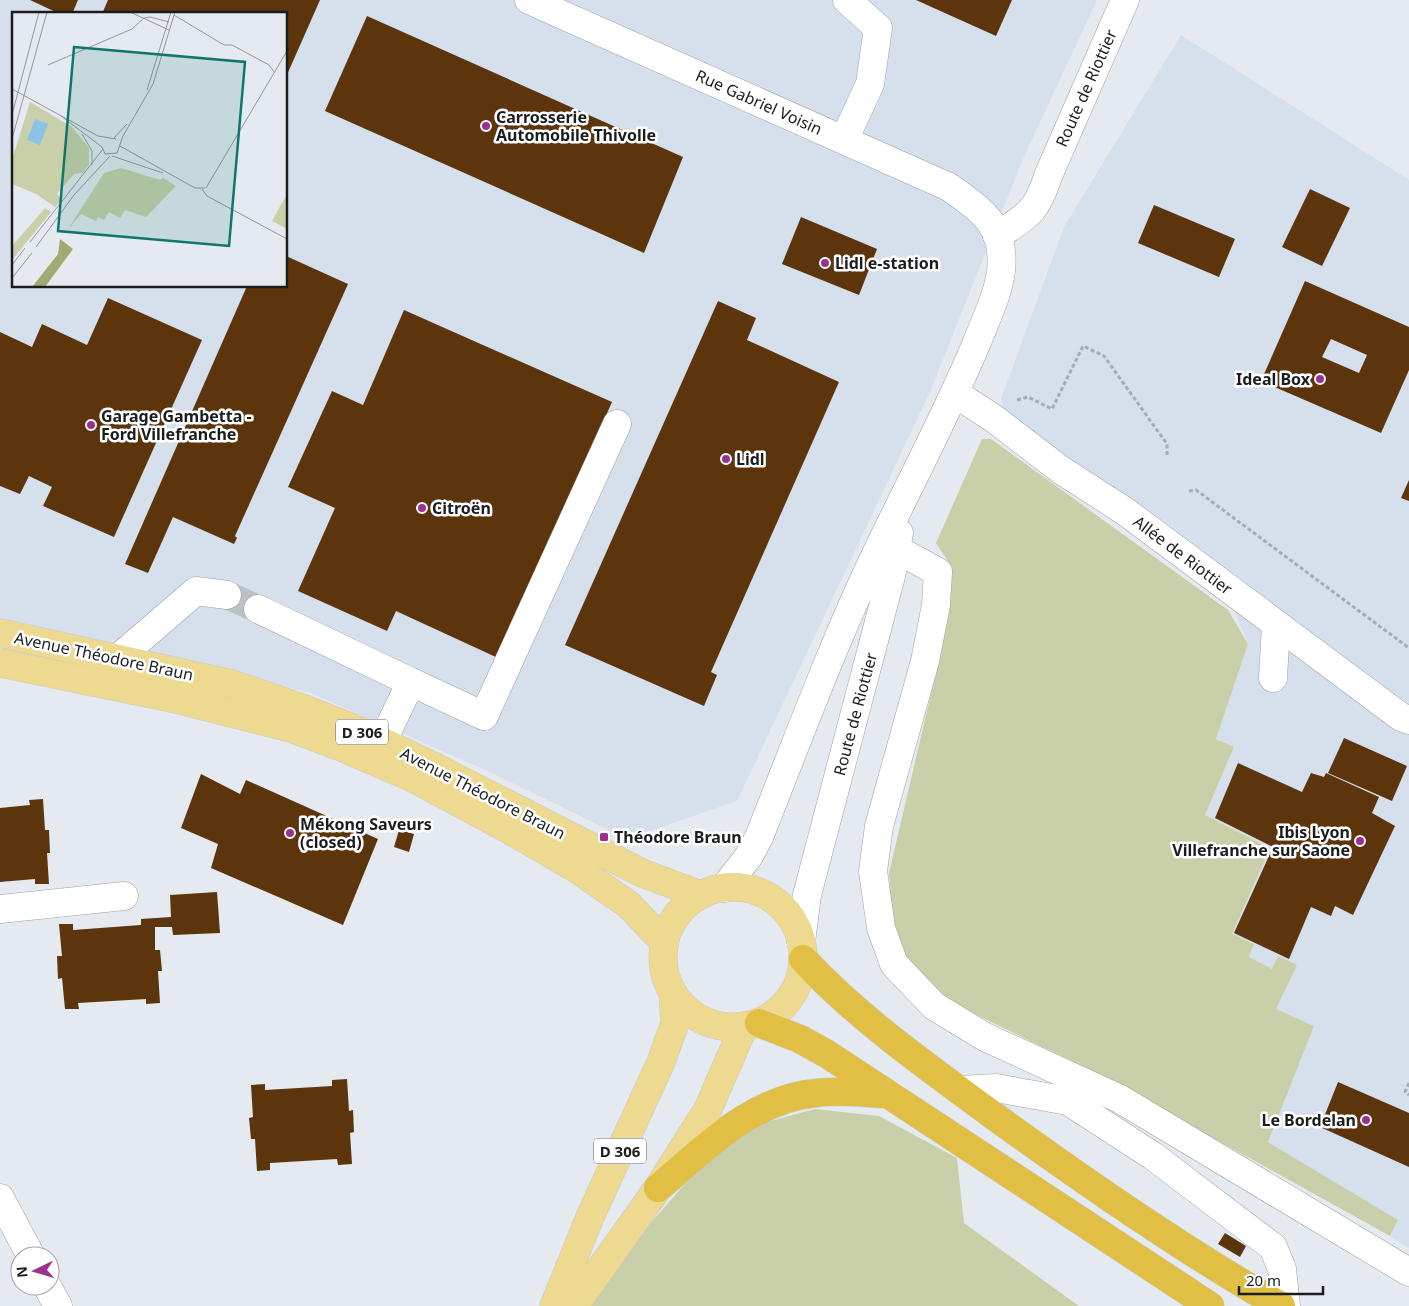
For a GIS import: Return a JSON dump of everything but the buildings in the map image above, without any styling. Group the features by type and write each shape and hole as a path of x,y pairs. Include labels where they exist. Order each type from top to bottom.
{"highway":[{"path":"802,951 823,981 897,1044 959,1090 1126,1208 1281,1306"},
{"path":"751,1025 800,1039 1209,1306"},
{"path":"658,1188 720,1135 752,1114 783,1100 815,1093 886,1094"}],"main road":[{"name":"Avenue Théodore Braun","path":"0,633 232,684 310,711 382,742 642,874 712,891"},
{"name":"Avenue Théodore Braun","path":"0,663 176,699 290,728 340,747 413,778 577,869 629,905 664,942"},
{"path":"745,888 765,895 781,907 794,923 802,951 799,979 790,997 776,1012 751,1025 727,1027 711,1024 696,1017 683,1006 673,993 665,968 664,942 674,920 690,902 712,891 745,888"},
{"name":"D 306","path":"554,1306 580,1240 661,1062 675,1023 673,993"},
{"name":"D 306","path":"574,1306 658,1188 708,1109 751,1025"}],"street":[{"name":"Rue Gabriel Voisin","path":"528,0 949,186 991,224"},
{"path":"844,140 870,84 878,28 847,0"},
{"name":"Route de Riottier","path":"712,891 749,856 759,837 825,669 872,563 956,394 996,294 1001,270 1000,250 991,224 1030,214 1042,195 1048,176 1125,0"},
{"name":"Allée de Riottier","path":"956,394 993,418 1061,470 1126,512 1401,717 1409,720"},
{"path":"258,608 484,716 617,424"},
{"name":"Route de Riottier","path":"802,951 807,894 889,586 910,485"},
{"path":"896,550 938,572 936,605 925,661 879,826 873,871 881,928 894,964 934,1006 976,1032 1120,1100 1409,1272"},
{"path":"117,659 196,591 227,595"},
{"path":"1273,678 1276,625"},
{"path":"382,742 411,682"},
{"path":"0,909 124,896"},
{"path":"959,1090 996,1088 1068,1101 1152,1156 1273,1247 1282,1269 1286,1306"},
{"path":"0,1198 26,1246"}],"path":[{"path":"993,418 1011,402 1028,396 1052,409 1083,346 1104,356 1167,444 1167,455"},
{"path":"1189,491 1196,490 1409,648"},
{"path":"1409,1083 1405,1092 1409,1095"}],"shaded area":[{"path":"0,0 1097,0 1023,159 930,392 737,801 627,839 492,773 311,693 221,670 0,623"},
{"path":"1181,35 1409,180 1409,1248 1390,1236 1397,1220 1268,1142 1313,1026 1276,1009 1278,956 1272,969 1248,957 1254,944 1232,934 1270,848 1205,815 1234,748 1216,739 1248,644 1233,608 1013,445 1001,399 1064,227"}],"green space":[{"path":"982,439 991,439 1228,610 1248,644 1216,739 1234,747 1205,815 1270,848 1232,934 1254,944 1249,957 1272,969 1278,956 1297,965 1276,1009 1314,1026 1268,1142 1398,1220 1390,1236 1094,1072 940,997 906,965 893,925 889,873 939,660 952,567 936,543"},
{"path":"815,1109 879,1116 957,1158 964,1223 1079,1306 588,1306 609,1271 703,1163 759,1124"}],"tunnel":[{"path":"227,595 258,609"}],"place":[{"name":"Carrosserie Automobile Thivolle","path":"486,126"},
{"name":"Lidl e-station","path":"825,263"},
{"name":"Ideal Box","path":"1320,379"},
{"name":"Garage Gambetta - Ford Villefranche","path":"91,425"},
{"name":"Lidl","path":"726,459"},
{"name":"Citroën","path":"422,508"},
{"name":"Mékong Saveurs (closed)","path":"290,833"},
{"name":"Théodore Braun","path":"604,837"},
{"name":"Ibis Lyon Villefranche sur Saone","path":"1360,841"},
{"name":"Le Bordelan","path":"1366,1120"}]}
